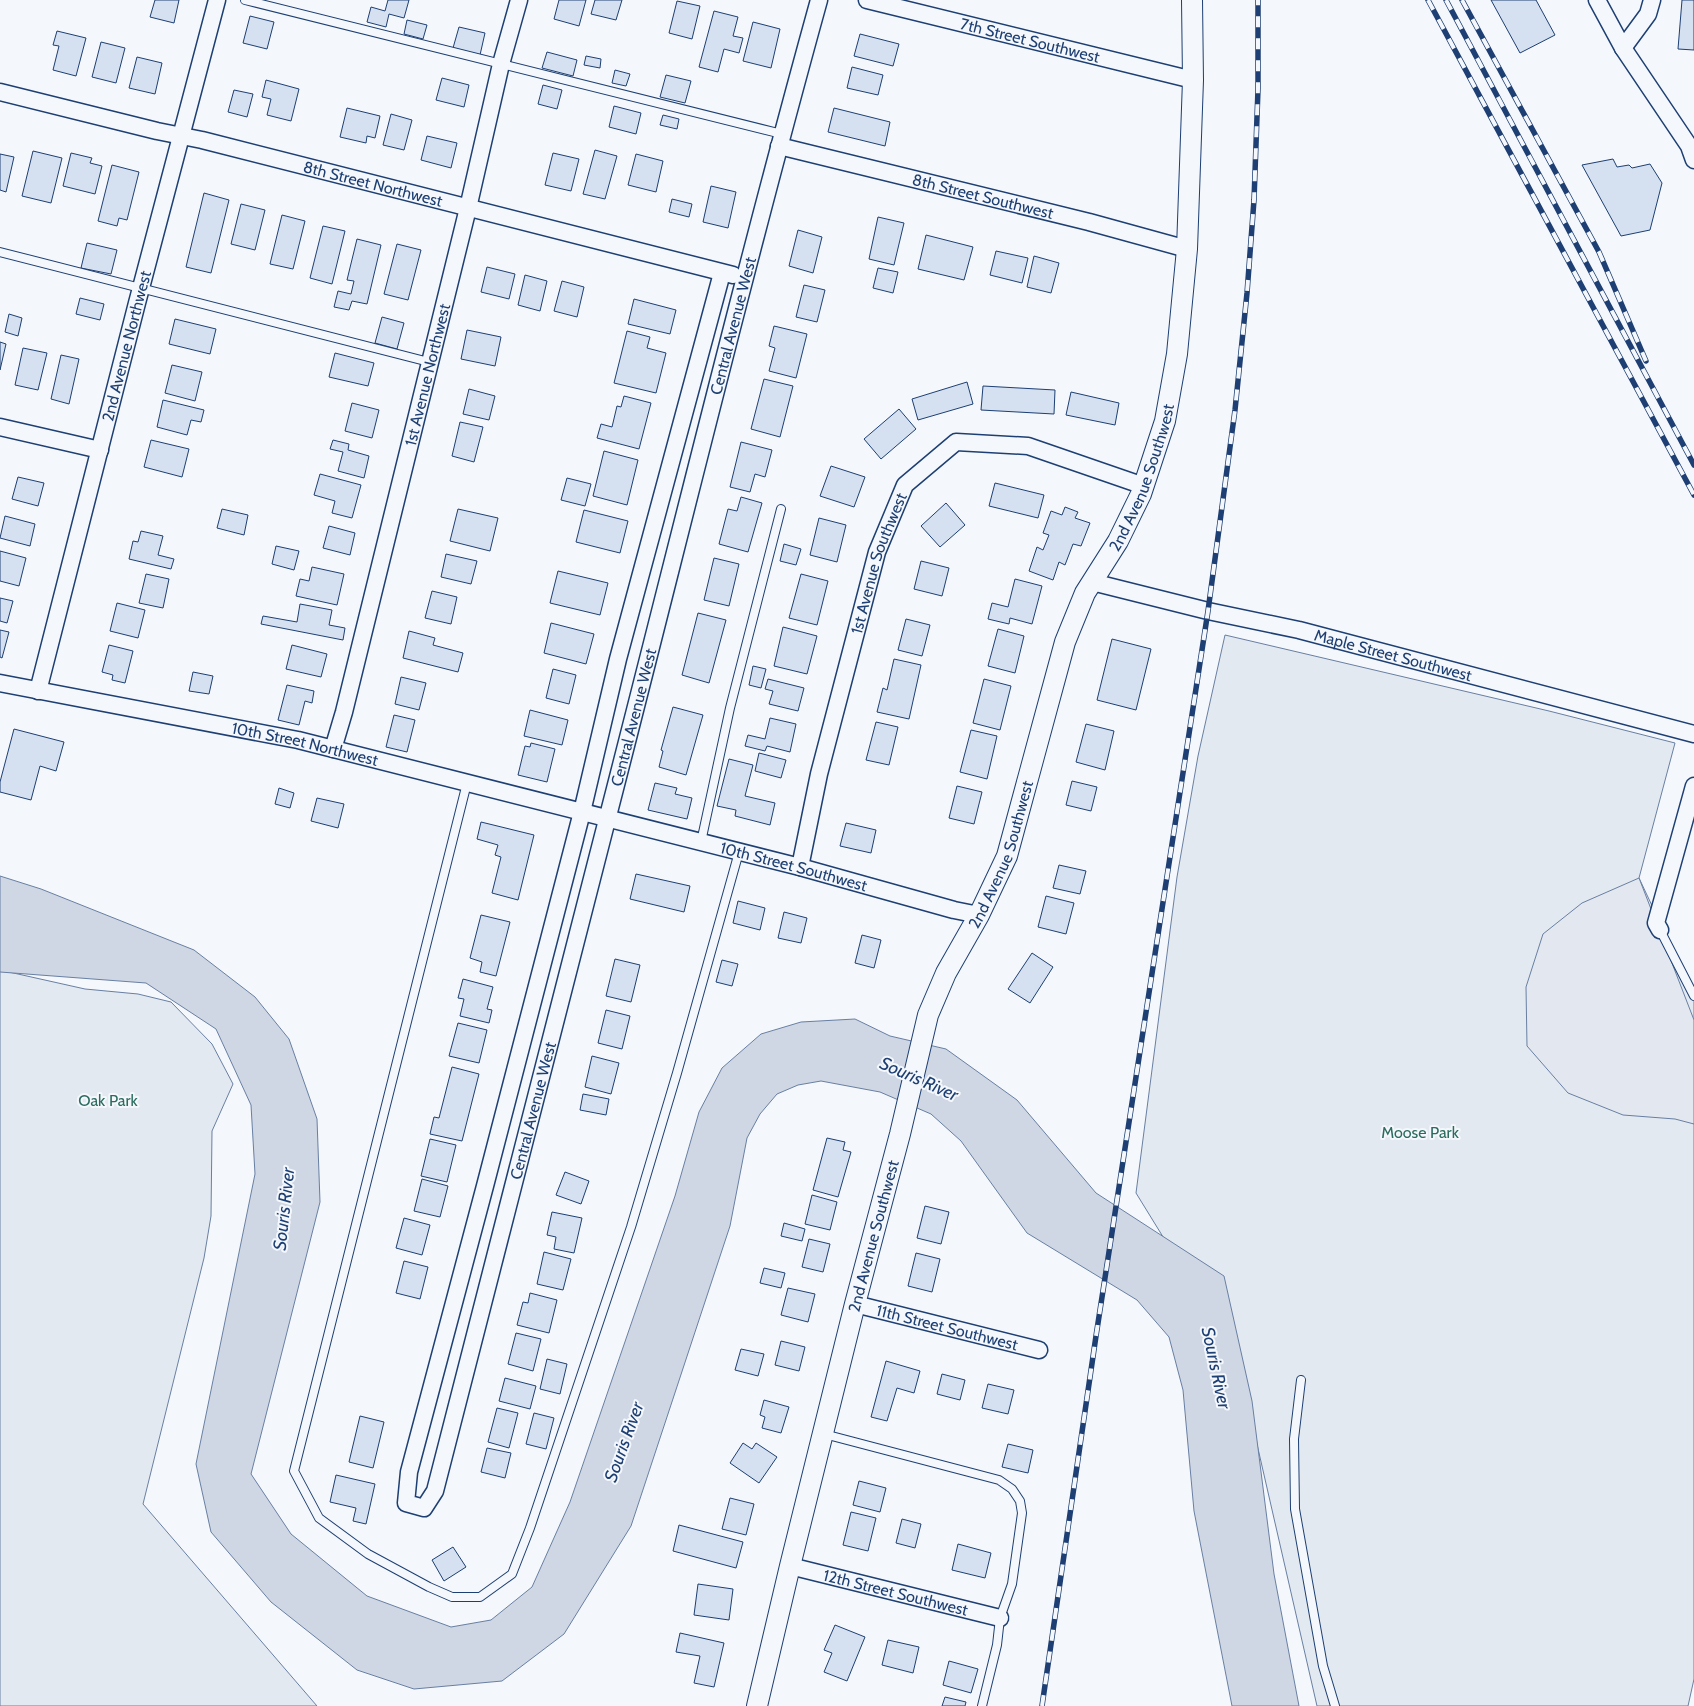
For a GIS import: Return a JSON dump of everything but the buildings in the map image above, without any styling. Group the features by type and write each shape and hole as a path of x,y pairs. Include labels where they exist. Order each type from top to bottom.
{"street":[{"name":"2nd Avenue Northwest","path":"38,691 180,136 217,0"},
{"name":"1st Avenue Northwest","path":"334,749 468,208 501,64 519,0"},
{"name":"Central Avenue West","path":"582,812 409,1472 406,1503 424,1508 435,1490 608,819 744,278 819,0"},
{"name":"7th Street Southwest","path":"867,0 1193,80"},
{"name":"2nd Avenue Southwest","path":"758,1706 822,1434 900,1134 928,1015 946,973 979,915 1007,856 1065,642 1085,593 1118,541 1141,494 1165,421 1177,354 1187,249 1193,80 1192,0"},
{"path":"1597,0 1623,48 1688,146 1694,160"},
{"path":"1623,48 1648,14 1652,0"},
{"name":"8th Street Northwest","path":"0,92 202,140 744,278"},
{"name":"8th Street Southwest","path":"780,140 1187,249"},
{"path":"582,812 618,660 722,273"},
{"path":"0,427 100,450"},
{"name":"1st Avenue Southwest","path":"800,868 819,774 877,552 905,485 956,442 1028,446 1144,486"},
{"name":"Maple Street Southwest","path":"1092,582 1208,611 1299,630 1694,734"},
{"name":"10th Street Northwest","path":"0,683 298,740 608,819"},
{"path":"1660,930 1656,923 1694,786"},
{"name":"10th Street Southwest","path":"608,819 979,915"},
{"name":"11th Street Southwest","path":"855,1304 1039,1350"},
{"name":"12th Street Southwest","path":"790,1566 1000,1618"}],"lane":[{"path":"244,0 501,64 780,140"},
{"path":"0,252 429,362"},
{"path":"701,842 730,708 782,509"},
{"path":"467,783 294,1471 319,1518 368,1554 429,1587 452,1597 480,1597 512,1574 530,1528 630,1227 677,1073 739,852"},
{"path":"1660,930 1694,996"},
{"path":"1301,1380 1294,1439 1295,1509 1323,1666 1335,1706"},
{"path":"822,1434 999,1480 1012,1489 1020,1501 1022,1513 1012,1584 1000,1618 997,1645 982,1706"}],"green space":[{"name":"Moose Park","path":"1225,635 1549,711 1675,743 1639,878 1694,995 1694,1679 1688,1706 1317,1706 1237,1357 1136,1193 1177,877 1198,756"},
{"name":"Oak Park","path":"0,970 85,989 138,994 171,1002 212,1044 233,1084 212,1131 211,1216 204,1258 143,1504 317,1706 0,1706"}],"shaded area":[{"path":"1639,878 1694,1020 1694,1124 1675,1119 1623,1115 1568,1093 1527,1046 1526,987 1543,934 1582,903"}],"water":[{"name":"Souris River","path":"0,876 41,889 194,950 255,997 289,1039 317,1119 320,1202 251,1474 291,1534 367,1596 451,1627 491,1620 532,1587 570,1502 675,1196 699,1112 722,1068 761,1034 801,1022 855,1019 890,1036 946,1049 1017,1100 1096,1193 1224,1276 1252,1401 1274,1574 1299,1706 1232,1706 1194,1511 1183,1390 1169,1337 1137,1300 1027,1233 961,1141 931,1114 880,1092 821,1081 798,1085 777,1094 760,1114 747,1138 730,1226 631,1526 564,1634 502,1681 414,1689 357,1670 271,1602 211,1532 196,1464 255,1174 251,1105 216,1029 146,983 0,972"}],"railway":[{"path":"1042,1706 1096,1336 1208,611 1235,410 1254,200 1258,89 1258,0"},
{"path":"1428,0 1694,495"},
{"path":"1446,0 1694,465"},
{"path":"1462,0 1599,252 1646,361"}]}
